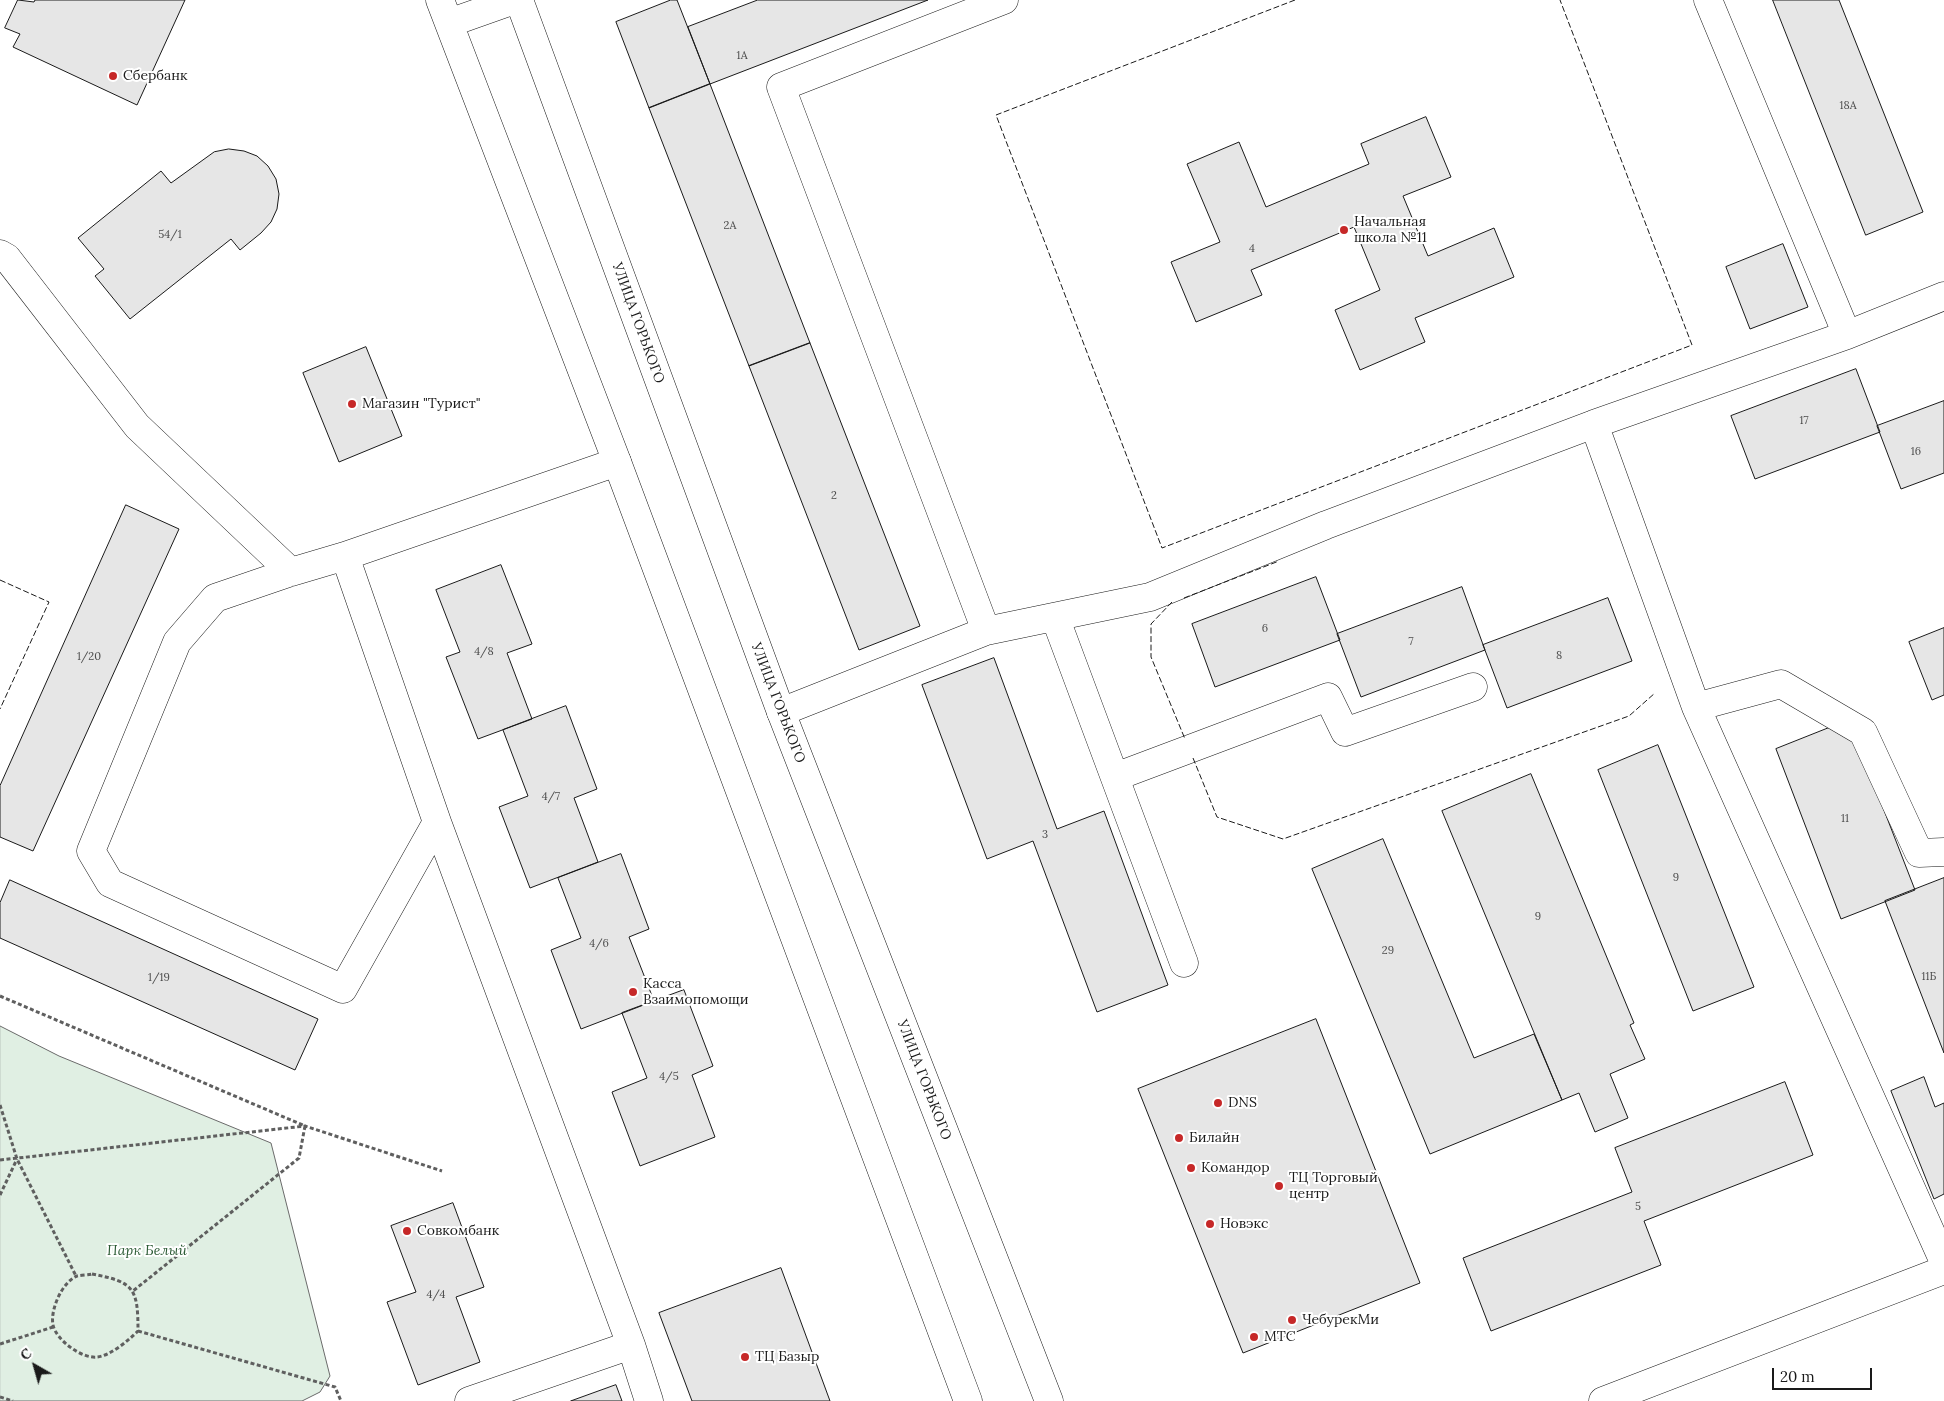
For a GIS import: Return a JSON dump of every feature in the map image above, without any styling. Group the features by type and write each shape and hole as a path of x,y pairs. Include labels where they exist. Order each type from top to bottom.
{"main road":[{"path":"514,0 445,11 968,1401"},
{"name":"УЛИЦА ГОРЬКОГО","path":"519,0 782,712 1049,1401"},
{"path":"986,631 781,87 1004,0"},
{"path":"1708,0 1847,335"},
{"path":"0,254 7,258 137,426 291,572"},
{"path":"782,712 986,631 1150,597 1326,525 1594,424 1847,335 1944,296"},
{"path":"1594,424 1696,707 1944,1262"},
{"path":"437,822 343,989 110,883 91,851 177,642 216,598 291,572 345,556 616,462"},
{"path":"345,556 437,822 631,1345 649,1401"},
{"path":"1056,617 1184,963"},
{"path":"1696,707 1781,684 1864,732 1919,853 1944,852"},
{"path":"1115,777 1328,696 1345,732 1473,688"},
{"path":"1603,1401 1944,1270"},
{"path":"469,1401 631,1345"}],"path":[{"path":"0,996 305,1126 442,1171"},
{"path":"0,1105 17,1159 76,1276"},
{"path":"0,1160 305,1126"},
{"path":"133,1291 298,1158 305,1126"},
{"path":"0,1195 17,1159"},
{"path":"92,1274 111,1278 127,1284 133,1291 138,1310 138,1331 124,1344 97,1357 81,1355 67,1345 53,1328 52,1312 60,1292 76,1276 92,1274"},
{"path":"0,1344 53,1328"},
{"path":"138,1331 335,1387 341,1401"},
{"path":"0,1397 13,1401"}],"green space":[{"name":"Парк Белый","path":"0,1026 59,1056 271,1143 330,1376 320,1392 302,1401 0,1401"}],"building":[{"name":"Сбербанк","path":"18,0 34,2 35,0 185,0 137,105 13,47 20,34 5,28"},
{"path":"671,0 677,0 710,84 649,108 616,22"},
{"path":"758,0 928,0 710,84 688,27"},
{"path":"1773,0 1839,0 1923,212 1866,235"},
{"path":"710,84 810,343 749,366 649,108"},
{"path":"1426,117 1451,177 1403,196 1428,256 1494,228 1514,277 1415,318 1425,342 1360,370 1335,310 1380,290 1354,227 1251,270 1262,295 1196,322 1171,262 1220,242 1187,164 1239,142 1266,207 1369,164 1361,144"},
{"path":"229,149 244,151 257,156 268,166 276,179 279,194 277,209 271,222 240,250 231,239 130,319 95,276 104,269 78,238 161,171 171,183 214,152"},
{"path":"1783,244 1808,307 1750,329 1726,267"},
{"path":"810,343 920,626 859,650 749,366"},
{"name":"Магазин \"Турист\"","path":"366,347 402,436 339,462 303,373"},
{"path":"1856,369 1880,432 1755,479 1731,416"},
{"path":"1944,401 1944,473 1901,489 1877,426"},
{"path":"126,505 179,529 33,851 0,837 0,786"},
{"path":"501,565 532,644 507,653 532,719 478,739 446,657 460,652 436,590"},
{"path":"1316,577 1340,640 1215,687 1192,624"},
{"path":"1462,587 1485,650 1361,697 1337,634"},
{"path":"1608,598 1632,661 1507,708 1483,645"},
{"path":"1944,628 1944,695 1932,700 1909,642"},
{"path":"994,658 1057,829 1104,811 1168,985 1097,1012 1033,841 987,859 922,685"},
{"path":"566,706 597,789 574,798 598,862 530,888 499,807 528,796 503,730"},
{"path":"1849,720 1915,890 1841,919 1776,749"},
{"path":"1658,745 1754,987 1693,1011 1598,770"},
{"path":"1531,774 1634,1023 1630,1025 1645,1059 1610,1074 1628,1118 1595,1132 1579,1093 1562,1100 1442,811"},
{"path":"1383,839 1474,1058 1534,1034 1562,1100 1430,1154 1312,869"},
{"path":"621,854 649,929 629,937 654,1001 581,1029 551,950 581,938 558,878"},
{"path":"1944,878 1944,1053 1885,901"},
{"path":"10,880 318,1019 295,1070 0,938 0,903"},
{"path":"684,990 713,1066 692,1075 715,1137 640,1166 612,1092 647,1078 622,1013"},
{"name":"ТЦ Торговый центр","path":"1316,1019 1420,1283 1243,1353 1138,1089"},
{"path":"1924,1077 1935,1107 1944,1103 1944,1194 1934,1199 1891,1091"},
{"path":"1785,1082 1813,1155 1644,1221 1661,1265 1491,1331 1463,1258 1632,1192 1615,1148"},
{"path":"453,1203 484,1287 456,1297 480,1362 418,1385 387,1302 416,1292 391,1226"},
{"name":"ТЦ Базыр","path":"781,1268 830,1401 692,1401 659,1313"},
{"path":"616,1385 622,1401 571,1401"}],"fence":[{"path":"1295,0 996,115 1162,548 1692,345 1560,0"},
{"path":"1184,598 1279,561"},
{"path":"0,580 49,602 0,709"},
{"path":"1172,602 1151,624 1151,657 1185,739"},
{"path":"1193,758 1217,817 1283,839 1629,716 1655,693"}],"place":[{"name":"Сбербанк","path":"113,76"},
{"name":"Начальная школа №11","path":"1344,230"},
{"name":"Магазин \"Турист\"","path":"352,404"},
{"name":"Касса Взаимопомощи","path":"633,992"},
{"name":"DNS","path":"1218,1103"},
{"name":"Билайн","path":"1179,1138"},
{"name":"Командор","path":"1191,1168"},
{"name":"ТЦ Торговый центр","path":"1279,1186"},
{"name":"Новэкс","path":"1210,1224"},
{"name":"Совкомбанк","path":"407,1231"},
{"name":"ЧебурекМи","path":"1292,1320"},
{"name":"МТС","path":"1254,1337"},
{"name":"ТЦ Базыр","path":"745,1357"}]}
